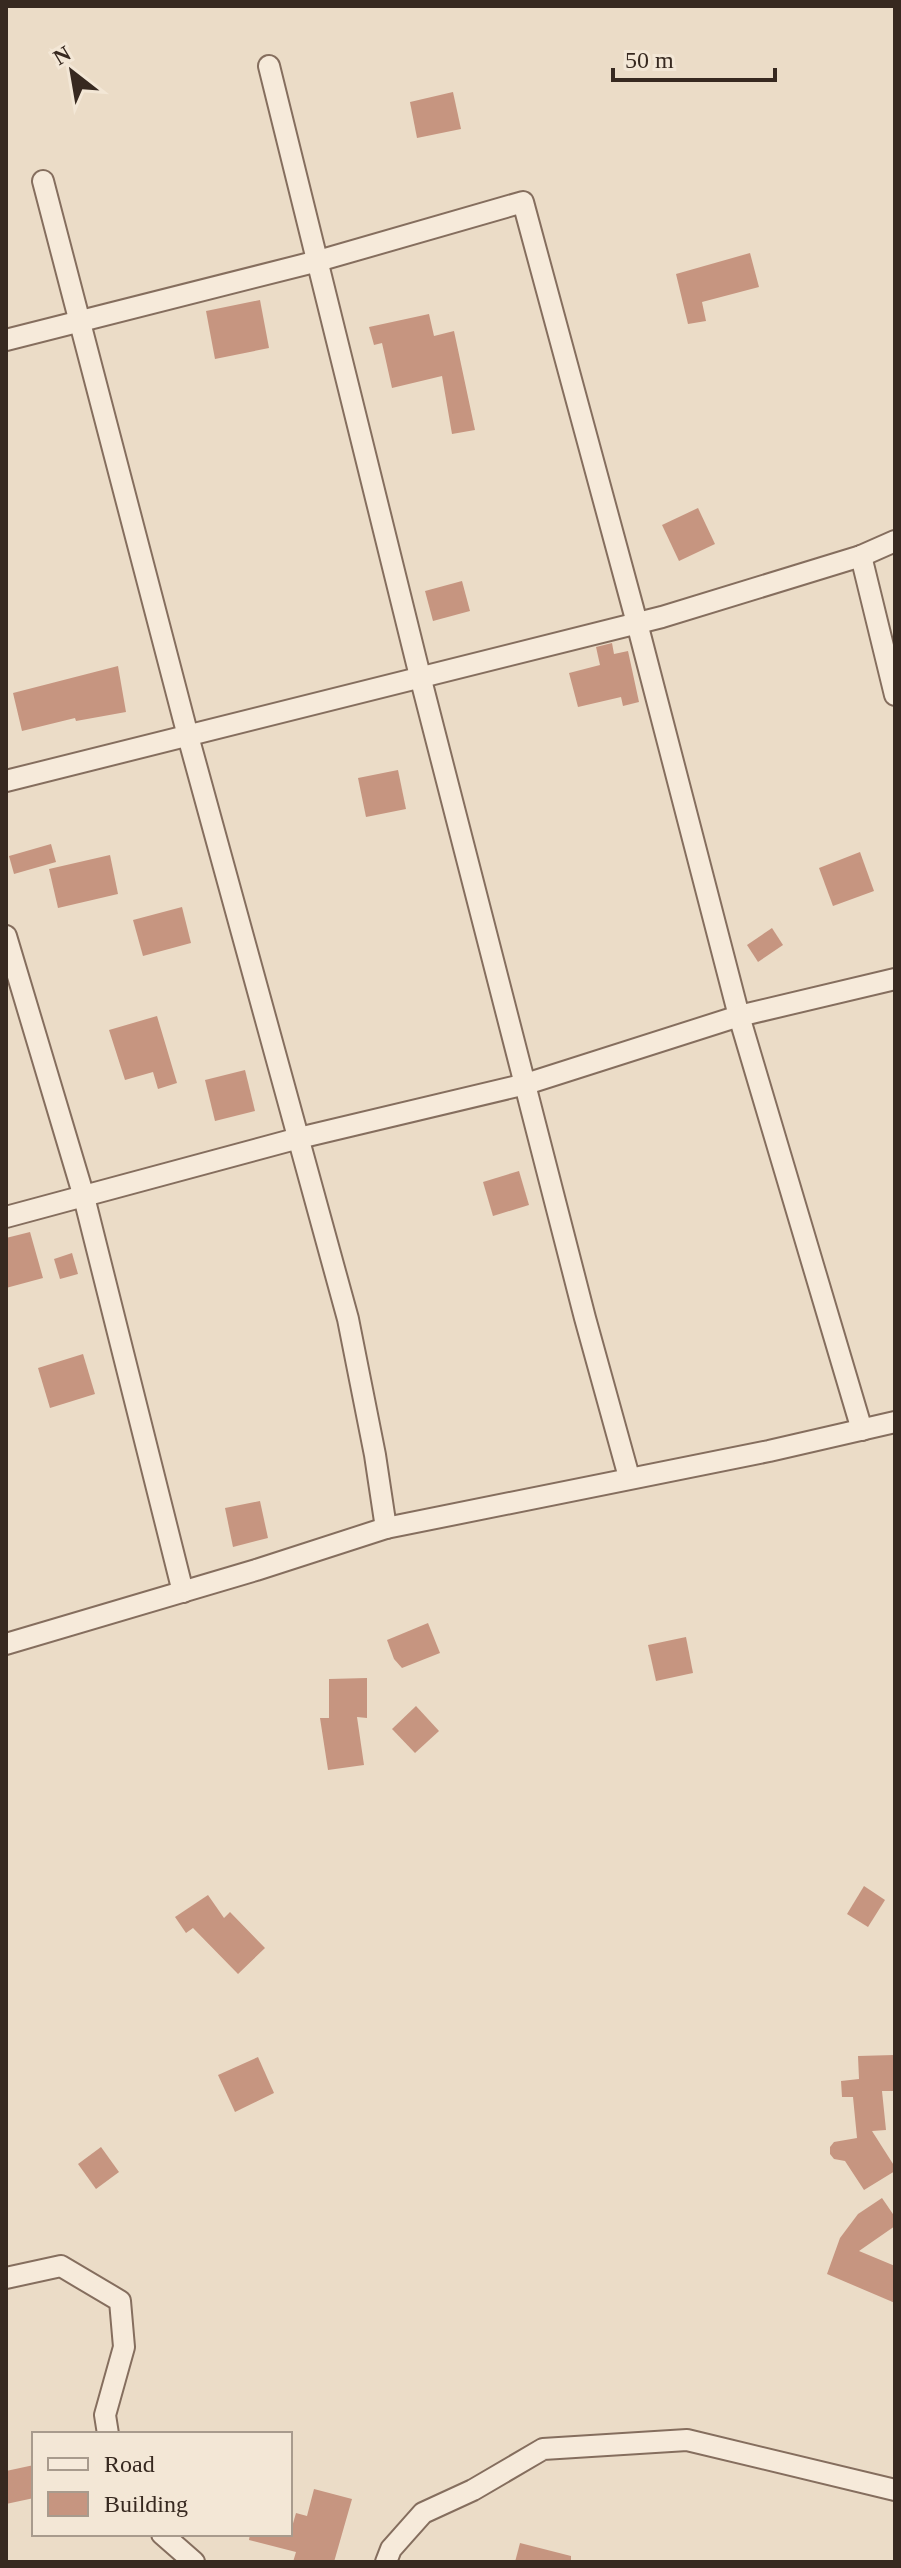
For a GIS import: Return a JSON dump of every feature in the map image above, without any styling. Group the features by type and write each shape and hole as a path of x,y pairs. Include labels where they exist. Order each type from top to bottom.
{"street":[{"path":"269,66 420,676 585,1318 629,1477"},
{"path":"43,181 188,736 348,1319 386,1528"},
{"path":"6,340 318,261 523,202 739,1016 862,1430"},
{"path":"6,781 637,623 861,556 895,541"},
{"path":"861,556 895,695"},
{"path":"6,936 84,1197 183,1592"},
{"path":"6,1217 299,1138 526,1084 739,1016 895,979"},
{"path":"6,1644 386,1528 769,1451 895,1422"},
{"path":"6,2278 61,2266 120,2301 124,2347 105,2415 108,2432"},
{"path":"386,2562 391,2549 423,2513 473,2490 543,2449 687,2440 895,2490"},
{"path":"164,2536 194,2562"}],"building":[{"path":"453,92 461,129 417,138 410,102"},
{"path":"750,253 759,287 702,302 706,321 688,324 676,274"},
{"path":"260,300 269,348 215,359 206,311"},
{"path":"429,314 434,336 454,331 475,430 452,434 442,376 392,388 382,343 374,345 369,327"},
{"path":"698,508 715,544 679,561 662,525"},
{"path":"462,581 470,611 433,621 425,591"},
{"path":"612,643 614,654 628,651 639,702 623,706 621,697 578,707 569,673 600,665 596,647"},
{"path":"118,666 126,712 76,721 75,718 22,731 13,693"},
{"path":"398,770 406,809 366,817 358,778"},
{"path":"51,844 56,862 14,874 9,856"},
{"path":"860,852 874,891 833,906 819,868"},
{"path":"110,855 118,894 58,908 49,869"},
{"path":"182,907 191,943 143,956 133,920"},
{"path":"772,928 783,945 758,962 747,945"},
{"path":"157,1016 177,1083 158,1089 153,1072 125,1080 109,1030"},
{"path":"245,1070 255,1111 215,1121 205,1080"},
{"path":"519,1171 529,1205 493,1216 483,1182"},
{"path":"30,1232 43,1278 6,1288 6,1238"},
{"path":"72,1253 78,1274 60,1279 54,1259"},
{"path":"83,1354 95,1394 50,1408 38,1368"},
{"path":"260,1501 268,1538 233,1547 225,1508"},
{"path":"428,1623 440,1653 402,1668 394,1659 387,1640"},
{"path":"686,1637 693,1673 656,1681 648,1645"},
{"path":"367,1678 367,1718 357,1717 364,1765 328,1770 320,1718 329,1718 329,1679"},
{"path":"416,1706 439,1731 415,1753 392,1729"},
{"path":"864,1886 885,1900 868,1927 847,1914"},
{"path":"208,1895 224,1918 230,1912 265,1948 238,1974 193,1928 186,1933 175,1917"},
{"path":"894,2055 895,2091 882,2091 886,2130 872,2131 895,2171 864,2190 845,2161 834,2159 830,2154 834,2142 857,2138 853,2097 842,2097 841,2081 859,2079 858,2056"},
{"path":"258,2057 274,2093 235,2112 218,2075"},
{"path":"101,2147 119,2172 96,2189 78,2164"},
{"path":"882,2198 895,2217 895,2226 859,2251 895,2266 895,2303 827,2274 840,2238 858,2214"},
{"path":"32,2465 32,2498 6,2504 6,2471"},
{"path":"314,2489 352,2499 334,2562 293,2562 296,2552 249,2540 250,2536 292,2536 296,2513 307,2516"},
{"path":"520,2543 571,2556 571,2562 515,2562"}]}
